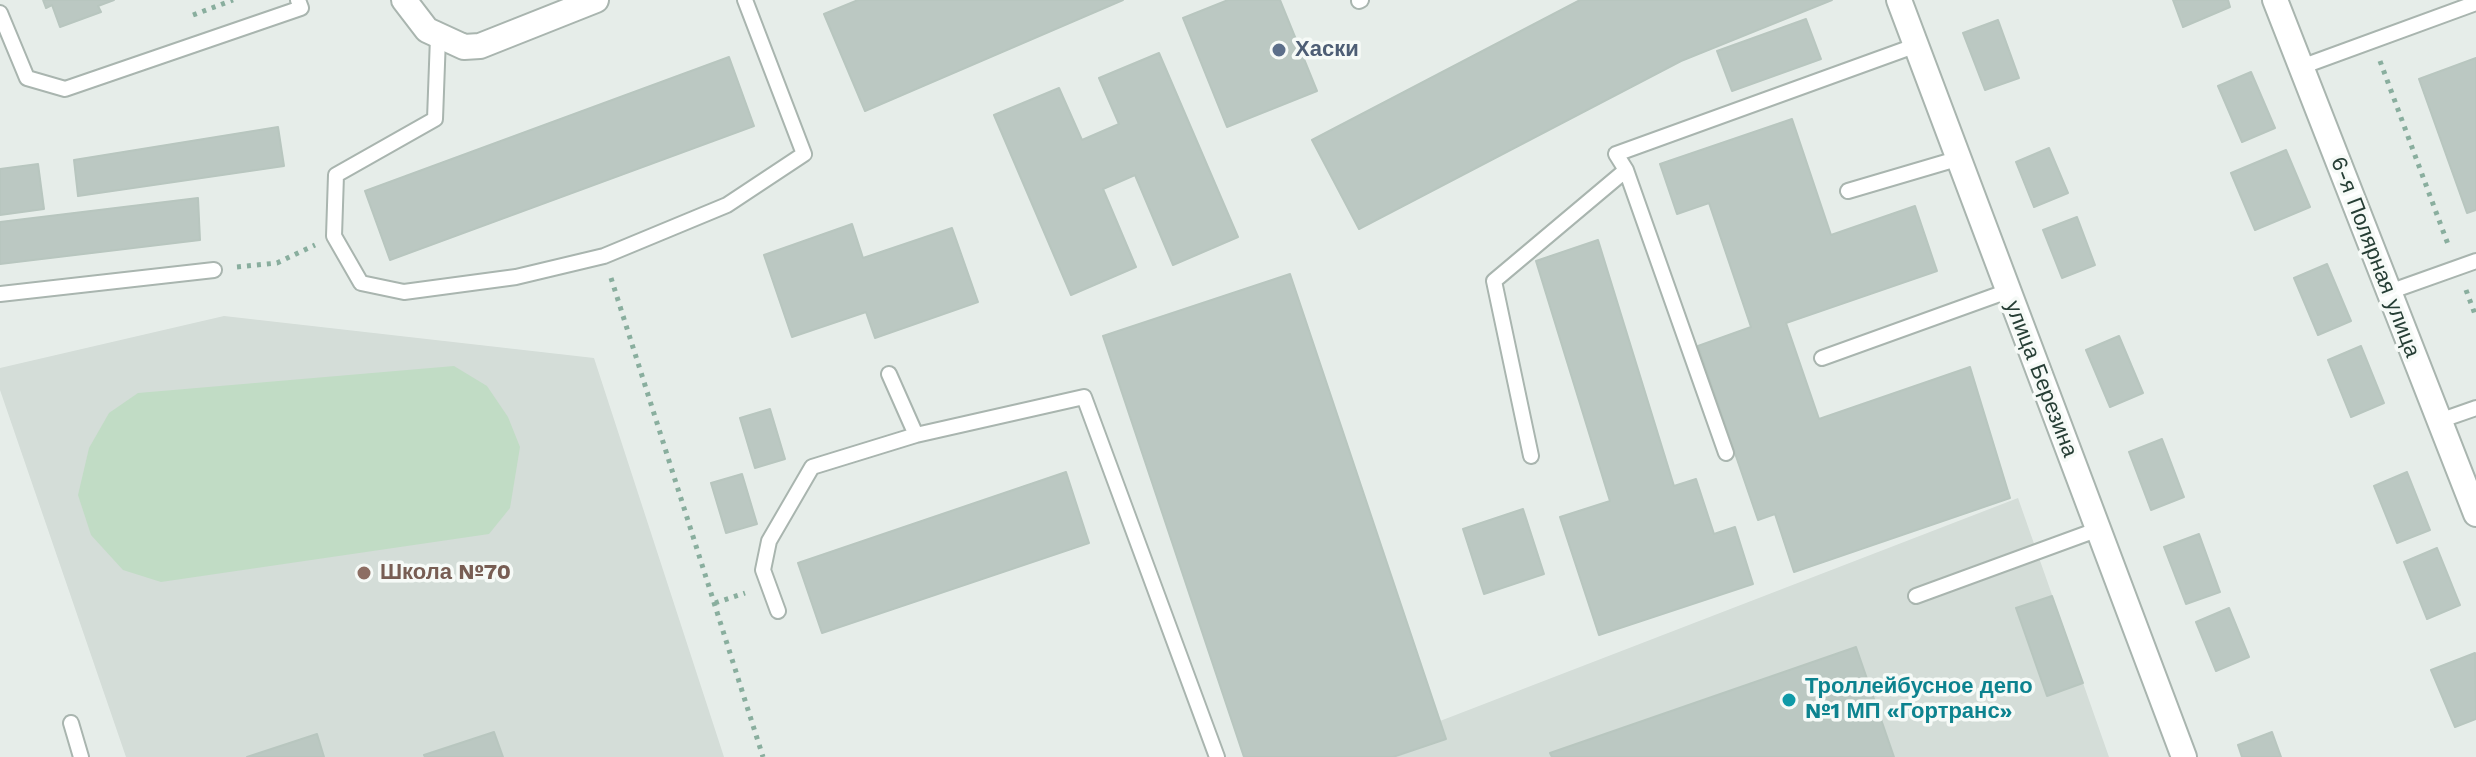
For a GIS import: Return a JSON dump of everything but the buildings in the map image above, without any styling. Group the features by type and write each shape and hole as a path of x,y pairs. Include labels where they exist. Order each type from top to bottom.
{"street":[{"path":"404,0 427,30 464,47 480,46 596,0"},
{"name":"улица Березина","path":"1899,0 2184,757"},
{"name":"6-я Полярная улица","path":"2275,0 2476,514"}],"lane":[{"path":"0,13 27,78 65,89 301,8 298,0"},
{"path":"438,37 435,119 336,175 334,236 361,283 404,292 516,277 604,256 727,205 804,154 745,0"},
{"path":"2301,67 2476,3"},
{"path":"1726,453 1626,170 1616,154 1917,45"},
{"path":"1848,191 1960,158"},
{"path":"1531,456 1494,281 1626,170"},
{"path":"2389,292 2476,261"},
{"path":"0,294 214,270"},
{"path":"1822,358 2008,291"},
{"path":"889,374 916,435"},
{"path":"778,611 763,570 769,541 812,467 916,435 1084,397 1217,757"},
{"path":"2439,421 2476,408"},
{"path":"1916,596 2099,529"},
{"path":"71,723 81,757"}],"path":[{"path":"190,17 233,0"},
{"path":"2372,42 2476,317"},
{"path":"214,270 277,263 334,236"},
{"path":"604,256 763,757"}],"shaded area":[{"name":"Школа №70","path":"224,316 594,358 724,757 126,757 0,390 0,368"},
{"name":"Троллейбусное депо №1 МП «Гортранс»","path":"2018,498 2109,757 1395,757 1446,739 1440,721"}],"green space":[{"path":"454,366 487,386 508,417 520,447 510,508 489,534 161,582 123,570 91,535 78,495 89,448 109,413 138,393"}],"place":[{"name":"Хаски","path":"1279,50"},
{"name":"Школа №70","path":"364,573"},
{"name":"Троллейбусное депо №1 МП «Гортранс»","path":"1789,700"}]}
